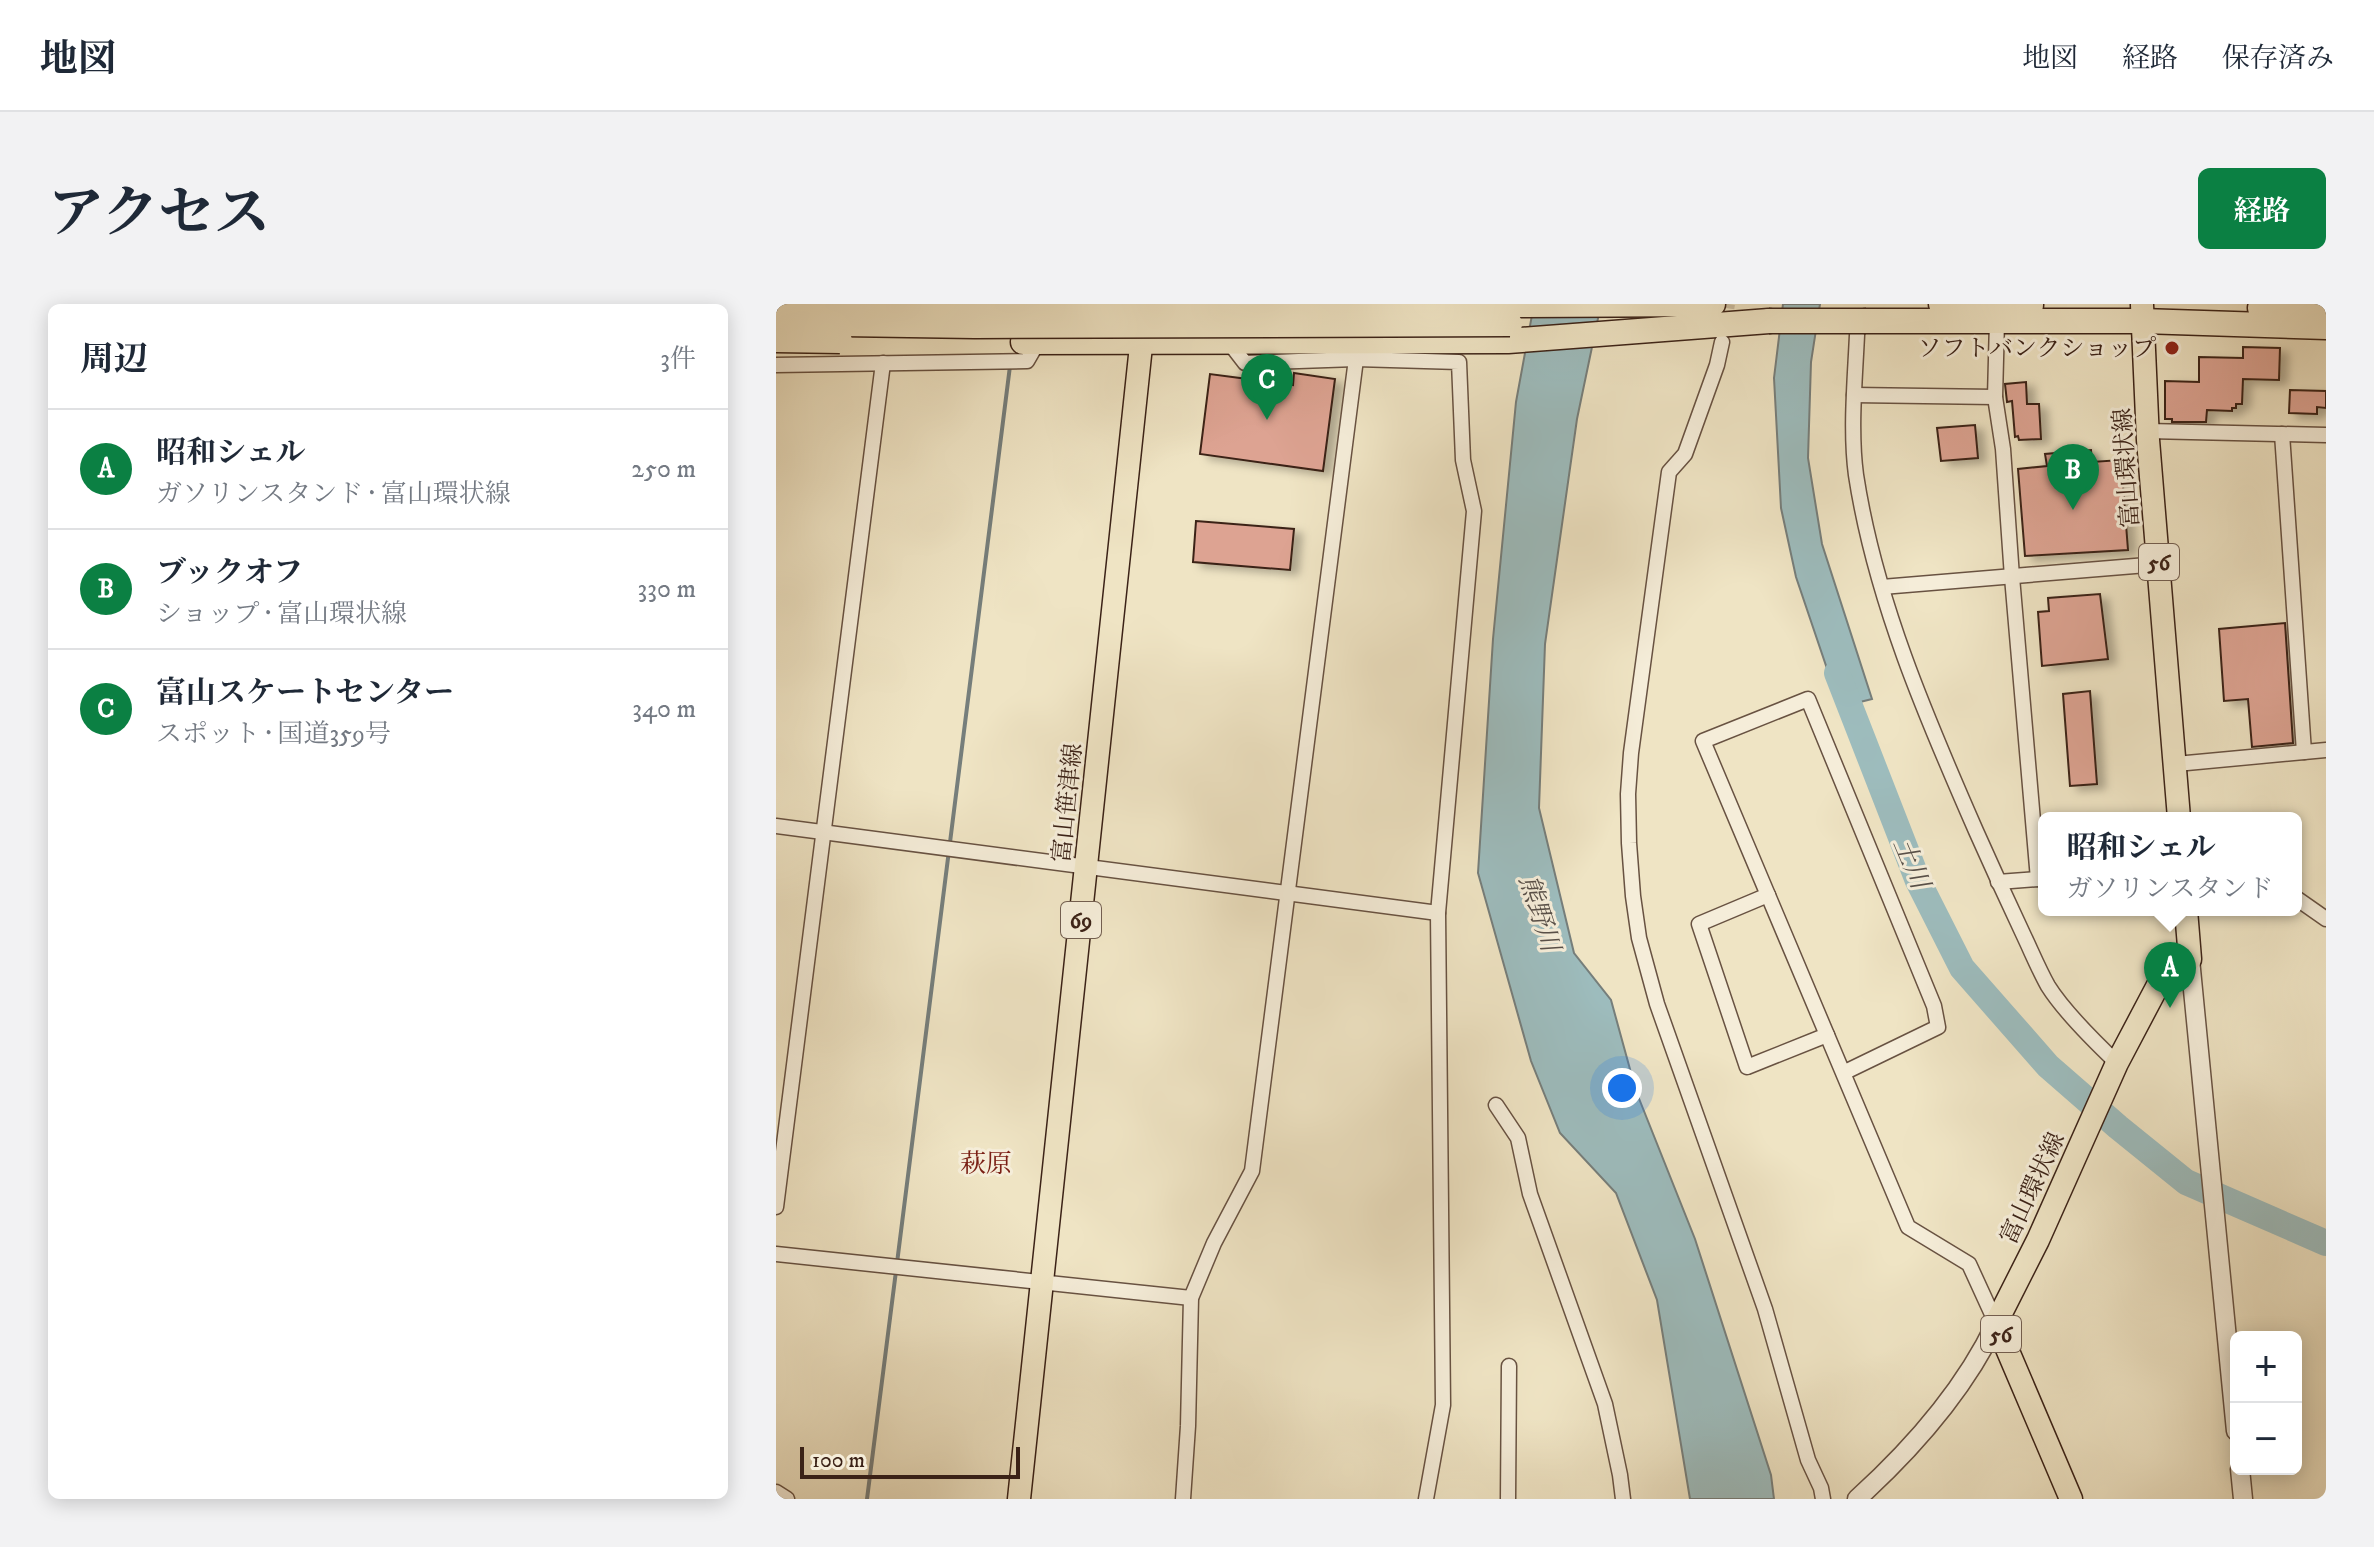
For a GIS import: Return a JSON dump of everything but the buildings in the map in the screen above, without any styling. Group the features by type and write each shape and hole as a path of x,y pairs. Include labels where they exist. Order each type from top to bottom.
{"highway":[{"path":"776,340 1508,341 1684,318 1713,304"},
{"path":"1941,304 1998,310 2276,306 2326,309"},
{"path":"776,305 1684,318 1862,328 1998,310"},
{"path":"2142,310 2326,327"},
{"path":"776,323 991,326 1684,318"}],"main road":[{"name":"富山笹津線","path":"1019,1499 1146,304"},
{"name":"富山環状線","path":"2142,310 2148,431 2179,812"},
{"path":"2186,916 2190,959"},
{"name":"富山環状線","path":"1996,1323 2038,1240 2115,1068 2165,972 2190,959"},
{"name":"56","path":"1996,1323 2071,1499"}],"street":[{"path":"1998,310 1995,397 2003,449 2038,847"},
{"path":"1862,328 1854,395 1855,471 1866,530 1913,682 1998,882 2049,988 2115,1068"},
{"path":"1228,341 1245,363 1356,359 1459,362 1463,460 1474,511 1438,913 1443,1405 1426,1499"},
{"path":"776,365 1027,361 1030,342"},
{"path":"1722,342 1717,365 1685,454 1669,472 1628,794 1633,896 1639,938 1657,1004 1765,1309 1808,1460 1823,1499"},
{"path":"1183,1499 1191,1298 1214,1243 1252,1171 1356,359"},
{"path":"776,1207 883,363"},
{"path":"1854,395 1995,397"},
{"path":"2148,431 2326,435"},
{"path":"2282,434 2304,752"},
{"path":"1882,587 2159,564"},
{"path":"1843,1073 1938,1027 1934,1006 1808,699 1703,741 1768,895 1843,1073 1908,1227 1969,1264 1996,1323 1936,1418 1857,1499"},
{"path":"2176,764 2326,750"},
{"path":"776,826 1438,913"},
{"path":"1998,882 2038,878"},
{"path":"1768,895 1699,924 1747,1067 1827,1035"},
{"path":"2302,902 2326,919"},
{"path":"2190,959 2233,1403"},
{"path":"1496,1105 1518,1138 1530,1194 1605,1404 1623,1499"},
{"path":"776,1254 1191,1298"},
{"path":"1508,1499 1509,1366"},
{"path":"2241,1475 2243,1499"},
{"path":"776,1492 787,1499"}],"water":[{"name":"熊野川","path":"1534,304 1601,304 1577,419 1545,644 1539,808 1574,953 1611,1000 1636,1091 1695,1239 1771,1475 1774,1499 1690,1499 1657,1300 1616,1193 1560,1133 1531,1061 1478,873 1493,639 1516,402"},
{"path":"1783,304 1820,304 1811,362 1808,458 1822,544 1872,699 1840,707 1796,577 1781,508 1774,378"}],"waterway":[{"path":"897,1263 1010,366"},
{"name":"土川","path":"1837,673 1918,881 1962,968 2048,1066 2186,1182 2326,1243"},
{"path":"867,1499 896,1271"}],"tunnel":[{"path":"1724,329 1728,304"}],"place":[{"name":"ソフトバンクショップ","path":"2172,348"},
{"name":"富山スケートセンター","path":"1267,420"},
{"name":"ブックオフ","path":"2073,510"},
{"name":"昭和シェル","path":"2170,1008"}],"district":[{"name":"萩原","path":"986,1163"}]}
